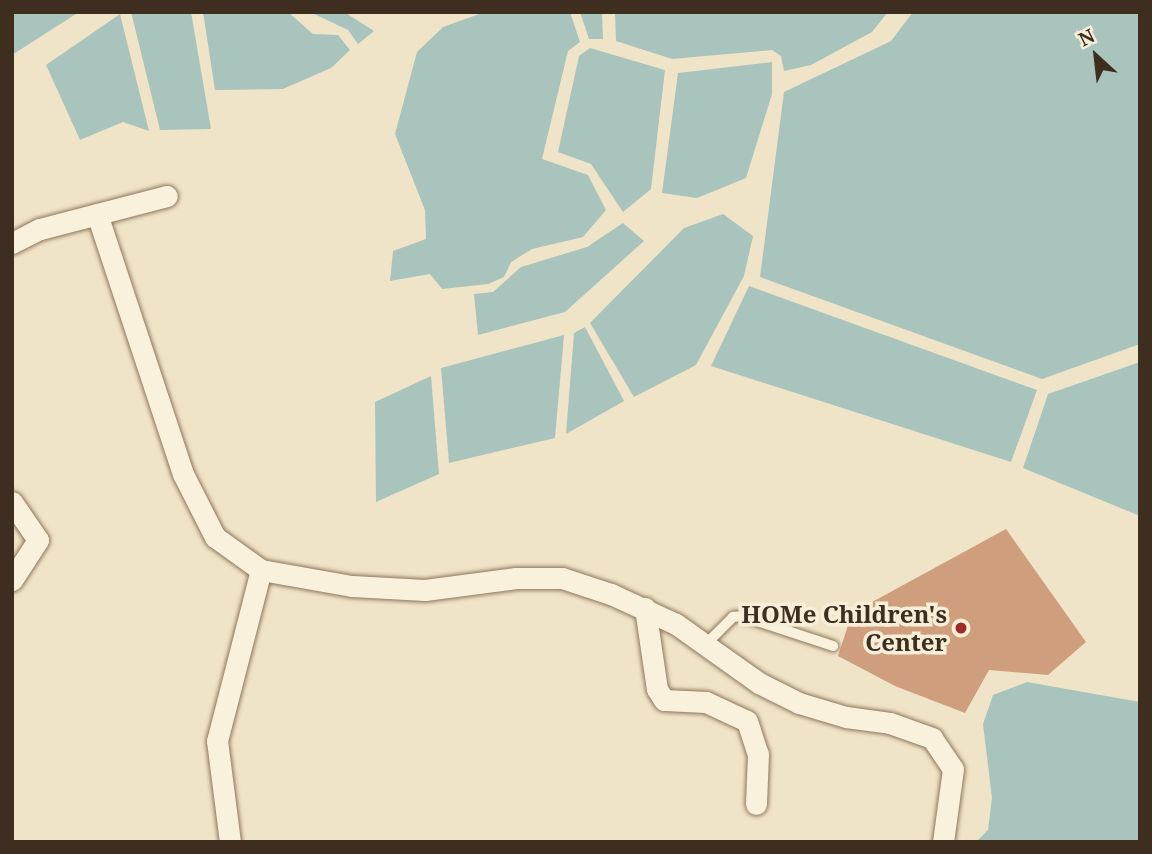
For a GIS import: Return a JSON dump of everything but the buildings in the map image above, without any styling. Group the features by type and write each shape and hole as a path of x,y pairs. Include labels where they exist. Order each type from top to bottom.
{"street":[{"path":"12,243 40,229 167,196"},
{"path":"97,214 197,506 215,537 261,570 352,586 425,590 516,578 562,578 645,608 759,683 799,703 846,718 890,723 932,738 953,769 943,842"},
{"path":"12,502 38,540 12,580"},
{"path":"230,842 217,741 261,570"},
{"path":"645,608 657,689 664,700 706,702 747,721 758,754 756,804"}],"lane":[{"path":"705,645 733,617 742,616 833,646"}],"water":[{"path":"12,12 79,12 12,55"},
{"path":"131,12 191,12 211,129 160,130"},
{"path":"203,12 288,12 313,34 338,35 350,50 331,68 283,89 215,90"},
{"path":"310,12 344,12 374,31 358,44 348,30"},
{"path":"485,12 570,12 580,42 568,51 542,159 588,175 606,210 583,237 532,249 511,262 504,277 488,284 442,289 430,274 390,281 393,251 426,239 425,210 395,134 417,52 443,27"},
{"path":"580,12 602,12 603,39 589,39"},
{"path":"615,12 888,12 872,32 811,65 784,71 781,56 772,50 672,59 616,41"},
{"path":"913,12 1140,12 1140,344 1042,379 760,277 784,92 891,41"},
{"path":"120,14 149,131 123,122 80,140 46,65"},
{"path":"590,48 665,70 651,189 623,212 591,164 558,152 579,56"},
{"path":"772,62 772,94 746,178 697,198 662,193 678,73"},
{"path":"723,214 753,236 744,276 696,365 634,397 590,323 684,228"},
{"path":"623,223 644,241 565,312 478,335 474,294 493,292 521,267 587,247"},
{"path":"749,286 1037,390 1011,462 711,366"},
{"path":"585,327 624,401 566,434 574,333"},
{"path":"564,335 555,438 449,463 441,368"},
{"path":"1140,362 1140,516 1023,468 1048,394"},
{"path":"431,376 439,474 376,502 375,402"},
{"path":"1027,682 1140,702 1140,842 976,842 988,830 992,798 983,724 993,695"}],"place":[{"name":"HOMe Children's Center","path":"961,628"}]}
